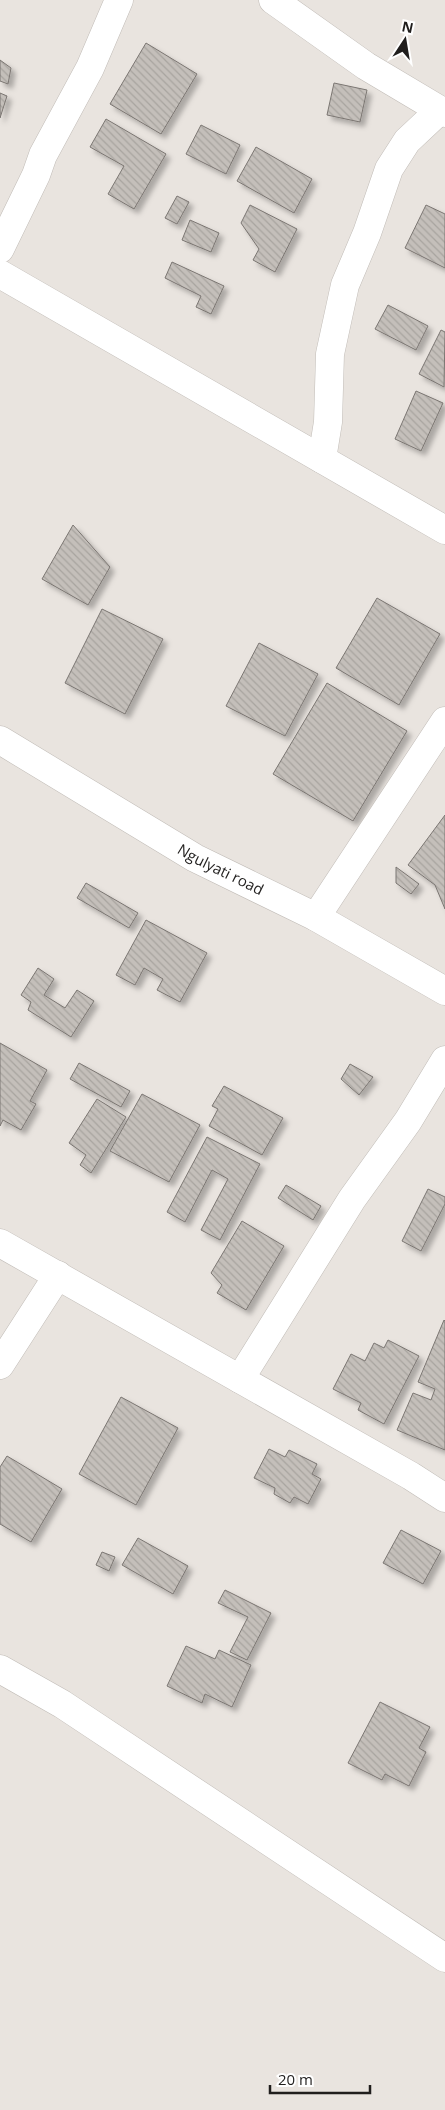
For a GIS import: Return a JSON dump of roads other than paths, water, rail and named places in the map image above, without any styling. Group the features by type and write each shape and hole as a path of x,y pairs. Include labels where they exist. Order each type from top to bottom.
{"street":[{"path":"0,248 44,155 90,68 119,0"},
{"path":"273,0 366,66 442,112 407,141 389,169 367,233 345,285 330,354 328,422 322,459"},
{"path":"0,274 445,530"},
{"path":"316,917 445,721"},
{"name":"Ngulyati road","path":"0,740 196,858 316,917 445,991"},
{"path":"240,1379 352,1199 408,1121 445,1060"},
{"path":"0,1244 58,1275 411,1476 445,1498"},
{"path":"0,1365 58,1275"},
{"path":"0,1669 62,1704 445,1958"}]}
